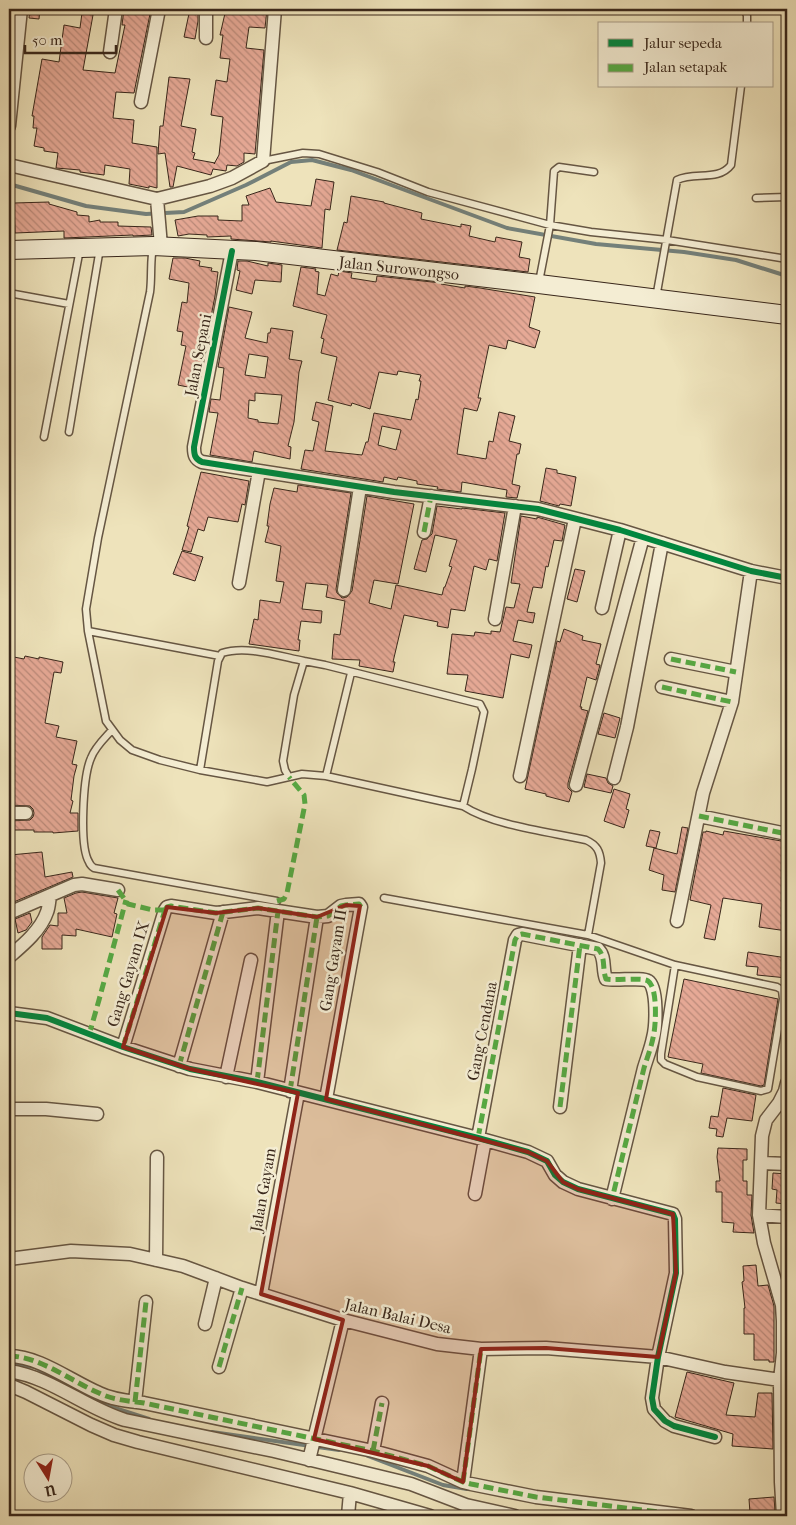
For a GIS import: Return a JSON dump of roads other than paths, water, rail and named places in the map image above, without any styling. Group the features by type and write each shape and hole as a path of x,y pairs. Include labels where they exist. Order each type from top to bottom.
{"street":[{"path":"9,126 22,9"},
{"path":"110,52 116,9"},
{"path":"141,102 159,9"},
{"path":"206,9 206,38"},
{"path":"9,165 159,210 210,186 232,178 263,161 275,9"},
{"path":"157,246 159,210"},
{"name":"Jalan Surowongso","path":"9,250 157,246 256,251 787,315"},
{"name":"Jalan Sepani","path":"232,250 194,455 196,460 202,462 259,471"},
{"path":"239,583 259,471 360,487 538,509 620,530 751,571 787,578"},
{"path":"344,590 360,487"},
{"path":"424,532 430,496"},
{"path":"494,619 515,506"},
{"path":"520,776 575,519"},
{"path":"602,608 620,530"},
{"path":"576,785 643,537"},
{"path":"614,778 627,728 662,543"},
{"path":"677,921 703,793 732,702 751,571"},
{"path":"671,658 736,672"},
{"path":"662,687 732,702"},
{"path":"9,813 26,814"},
{"path":"699,816 787,834"},
{"path":"9,913 74,885 82,884 118,890"},
{"path":"9,957 27,941 40,925 48,911 50,896"},
{"name":"Gang Gayam II","path":"165,910 167,906 171,906 213,913 278,906 317,917 328,916 341,906 359,904 326,1099"},
{"path":"257,1082 278,906"},
{"name":"Gang Gayam IX","path":"123,1047 165,910"},
{"path":"179,1066 223,912"},
{"name":"Jalan Gayam","path":"261,1294 294,1092 317,917"},
{"name":"Gang Cendana","path":"475,1194 482,1139 518,935 584,940"},
{"path":"560,1108 584,940 600,951 604,958 606,979 648,980 652,984 654,992 654,1035 612,1198"},
{"path":"226,1077 251,960"},
{"path":"9,1013 47,1018 179,1066 326,1099 528,1152 547,1162 555,1176 563,1182 578,1189 673,1214 675,1219 676,1273 658,1357 652,1398 654,1409 665,1421 674,1426 715,1437"},
{"path":"783,1516 781,1482 785,1321 764,1243 759,1215 762,1136 766,1120 783,1104 787,1083"},
{"path":"9,1109 46,1109 97,1114"},
{"path":"156,1260 157,1157"},
{"path":"762,1163 787,1164"},
{"path":"759,1215 787,1217"},
{"name":"Jalan Balai Desa","path":"9,1259 71,1251 130,1254 183,1266 242,1288 344,1320 437,1344 481,1349 546,1348 658,1357 725,1372 784,1381"},
{"path":"205,1324 216,1278"},
{"path":"219,1367 242,1288"},
{"path":"135,1402 146,1302"},
{"path":"311,1449 344,1320"},
{"path":"463,1482 481,1349"},
{"path":"9,1356 18,1356 38,1362 100,1394 110,1406"},
{"path":"9,1371 28,1375 110,1406 134,1422 311,1449 373,1451 428,1466 463,1482 536,1497 691,1516"},
{"path":"9,1386 114,1435 350,1493 430,1516"},
{"path":"110,1406 135,1402 311,1449 466,1505 515,1516"},
{"path":"373,1451 382,1403"},
{"path":"348,1516 350,1493"}],"lane":[{"path":"745,9 746,22"},
{"path":"656,299 677,180 684,177 718,174 727,171 731,165 741,88"},
{"path":"263,161 303,153 319,154 377,172 428,192 550,229 591,232 787,259"},
{"path":"539,284 550,229 554,171 559,167 594,172"},
{"path":"756,198 787,197"},
{"path":"157,246 150,261 152,280 150,292 98,538 86,609 88,631 106,721 120,740 132,750 160,760 200,770 267,782 302,774 326,776 463,806 474,814 491,819 586,840 594,844 600,854 601,863 584,940"},
{"path":"44,437 80,247"},
{"path":"69,432 100,247"},
{"path":"9,293 69,304"},
{"path":"88,631 220,656"},
{"path":"200,770 220,656 222,653 230,650 242,649 325,665 480,704 484,712 463,806"},
{"path":"289,777 283,760 294,695 304,661"},
{"path":"326,776 351,672"},
{"path":"112,730 96,747 85,779 83,819 86,855 89,864 94,868 278,906"},
{"path":"384,898 584,940 675,965 777,987 782,990 784,1000 768,1089 762,1091 697,1077 664,1064 661,1054 675,965"}],"waterway":[{"path":"9,184 86,206 146,214 184,212 246,185 291,162 312,160 351,170 507,228 596,244 684,252 736,260 787,276"},
{"path":"9,1364 35,1367 59,1382"},
{"path":"96,1402 149,1419"},
{"path":"212,1432 339,1450"},
{"path":"368,1456 443,1485 467,1489"},
{"path":"615,1513 635,1516"}]}
